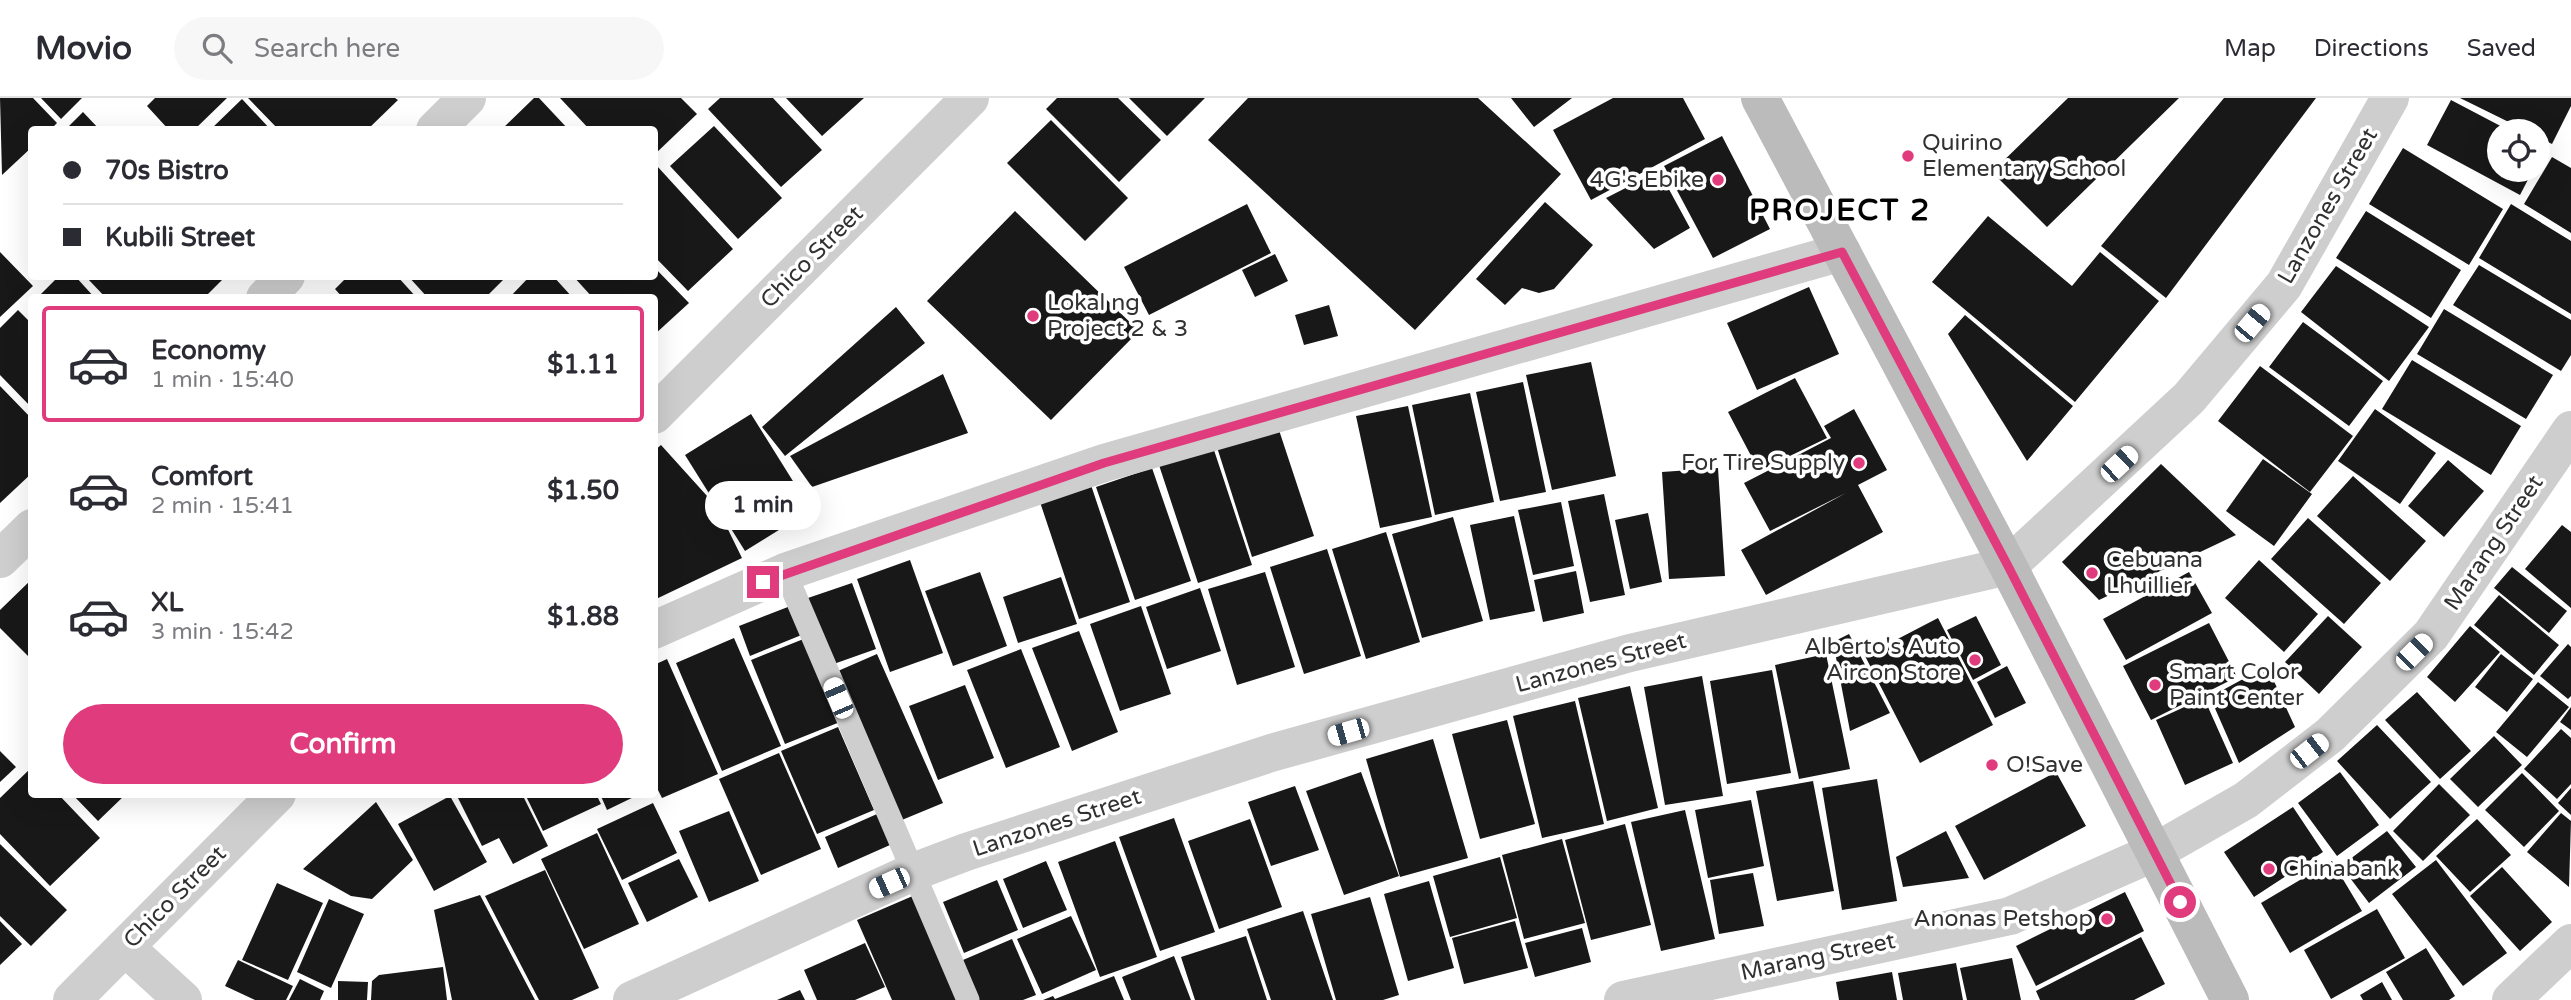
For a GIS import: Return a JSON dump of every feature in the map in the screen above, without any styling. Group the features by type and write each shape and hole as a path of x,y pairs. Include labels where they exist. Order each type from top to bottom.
{"main road":[{"path":"1760,98 2008,566 2230,1000"}],"street":[{"path":"439,126 467,98"},
{"name":"Chico Street","path":"658,411 970,98"},
{"name":"Lanzones Street","path":"632,1000 913,872 980,847 1271,753 1630,653 2008,566 2189,398 2284,285 2390,98"},
{"path":"658,628 785,572 1104,463 1842,252"},
{"path":"269,294 282,280"},
{"name":"Marang Street","path":"1623,1000 2010,916 2155,852 2246,800 2330,735 2431,635 2571,430"},
{"path":"0,559 28,532"},
{"name":"Chico Street","path":"72,1000 273,798"},
{"path":"2511,1000 2571,943"},
{"path":"125,947 183,1000"}],"lane":[{"path":"785,572 968,1000"}],"building":[{"path":"0,98 33,98 57,123 54,126 28,126 28,151 2,175"},
{"path":"41,98 82,98 61,119"},
{"path":"155,98 227,98 198,126 165,126 147,106"},
{"path":"248,98 398,100 371,126 275,126"},
{"path":"534,98 539,98 565,126 505,126"},
{"path":"560,98 681,98 697,114 658,151 658,126 586,126"},
{"path":"720,98 773,98 822,150 781,187 708,109"},
{"path":"786,98 864,98 822,136"},
{"path":"1057,98 1118,98 1161,140 1119,182 1046,109"},
{"path":"1129,98 1205,98 1167,136"},
{"path":"1248,98 1478,98 1561,174 1415,330 1208,140"},
{"path":"1511,98 1572,98 1534,127"},
{"path":"1613,98 1683,98 1705,139 1591,200 1553,130"},
{"path":"2068,98 2179,98 2047,227 1992,172"},
{"path":"2224,98 2316,98 2166,298 2101,246"},
{"path":"2460,98 2571,98 2571,106 2552,144 2550,119 2503,119"},
{"path":"242,99 267,126 214,126"},
{"path":"2451,100 2487,119 2487,177 2427,145"},
{"path":"83,112 96,126 69,126"},
{"path":"1051,120 1128,198 1085,241 1007,163"},
{"path":"714,126 782,198 738,239 670,166"},
{"path":"1722,136 1770,229 1713,258 1664,166"},
{"path":"2403,148 2503,209 2469,265 2369,204"},
{"path":"2552,157 2571,168 2571,233 2524,204 2537,182 2550,182"},
{"path":"658,167 733,249 688,291 658,260"},
{"path":"1659,171 1690,228 1654,249 1606,198"},
{"path":"2496,182 2527,182 2520,195"},
{"path":"1545,202 1593,245 1554,289 1539,293 1522,288 1505,305 1476,279"},
{"path":"1247,204 1271,253 1149,315 1124,267"},
{"path":"2511,204 2571,241 2571,314 2479,258"},
{"name":"Lokal ng Project 2 & 3","path":"1015,211 1139,331 1051,420 927,301"},
{"path":"2366,211 2461,270 2431,318 2336,258"},
{"path":"1988,216 2072,286 2100,252 2159,301 2075,402 1932,282"},
{"path":"0,252 33,286 0,317"},
{"path":"1275,254 1288,281 1255,297 1242,270"},
{"path":"2479,265 2571,320 2571,355 2561,371 2453,305"},
{"path":"2336,266 2429,327 2389,381 2301,312"},
{"path":"658,271 689,303 658,331 658,294 589,294 577,280 658,280"},
{"path":"55,280 79,280 91,294 41,294"},
{"path":"89,280 222,280 208,294 102,294"},
{"path":"344,280 401,280 413,294 339,294 335,289"},
{"path":"412,280 503,280 489,294 424,294"},
{"path":"526,280 557,280 569,294 513,294"},
{"path":"1809,287 1839,354 1757,390 1727,323"},
{"path":"1329,305 1338,336 1304,345 1295,315"},
{"path":"896,307 925,343 785,456 762,427"},
{"path":"2444,309 2553,375 2526,419 2417,354"},
{"path":"18,310 28,320 28,404 0,375 0,328"},
{"path":"1965,315 2073,406 2027,461 1948,334"},
{"path":"2303,322 2383,381 2349,426 2269,367"},
{"path":"2412,360 2521,426 2491,475 2382,409"},
{"path":"1591,362 1616,476 1552,490 1526,375"},
{"path":"2260,366 2353,436 2310,492 2218,421"},
{"path":"943,374 968,433 812,487 790,456"},
{"path":"1795,378 1827,438 1759,471 1728,412"},
{"path":"1523,382 1546,492 1500,501 1476,392"},
{"path":"0,386 28,415 28,477 0,503"},
{"path":"1470,393 1494,502 1435,515 1412,405"},
{"path":"1408,406 1432,517 1380,528 1356,416"},
{"path":"1854,409 1887,470 1858,485 1883,532 1766,595 1741,550 1846,493 1770,531 1744,483 1831,438 1824,426"},
{"path":"2375,409 2436,453 2400,504 2338,461"},
{"path":"751,414 811,510 745,551 685,455"},
{"path":"1276,421 1314,536 1252,557 1215,441"},
{"path":"1211,441 1252,565 1198,583 1157,459"},
{"path":"661,445 717,507 742,558 658,598 658,448"},
{"path":"2263,459 2312,494 2274,546 2226,511"},
{"path":"2448,460 2484,491 2444,537 2408,506"},
{"path":"2161,464 2236,535 2099,600 2062,562"},
{"path":"1152,468 1191,581 1135,600 1096,487"},
{"path":"1718,468 1725,576 1669,579 1662,472"},
{"path":"2353,476 2426,541 2390,581 2317,516"},
{"path":"1091,485 1130,602 1079,619 1040,502"},
{"path":"1604,494 1625,595 1590,602 1568,501"},
{"path":"1561,502 1574,566 1533,575 1518,510"},
{"path":"1648,513 1662,582 1630,589 1615,520"},
{"path":"1514,516 1535,611 1490,620 1470,525"},
{"path":"1453,517 1483,621 1422,638 1392,534"},
{"path":"2308,518 2381,583 2344,624 2271,559"},
{"path":"2562,525 2571,532 2571,608 2525,569"},
{"path":"1386,532 1420,642 1366,659 1332,549"},
{"path":"1327,549 1361,656 1304,674 1270,567"},
{"path":"910,560 943,653 890,672 857,579"},
{"path":"2259,560 2318,614 2284,652 2225,598"},
{"path":"2512,567 2567,611 2549,633 2494,588"},
{"path":"1576,571 1584,613 1543,622 1534,580"},
{"path":"980,572 1007,646 953,666 925,591"},
{"path":"1265,572 1295,667 1237,685 1208,589"},
{"path":"2189,572 2212,613 2126,660 2103,619"},
{"path":"1061,577 1077,624 1018,643 1003,597"},
{"path":"28,583 28,656 0,628 0,610"},
{"path":"852,583 876,649 828,666 805,599"},
{"path":"1200,588 1221,651 1167,669 1146,607"},
{"path":"2499,595 2559,645 2534,675 2474,625"},
{"path":"793,605 804,634 750,656 739,626"},
{"path":"1141,606 1171,694 1120,711 1090,624"},
{"path":"1976,616 2001,665 1973,680 1947,630"},
{"path":"2328,616 2362,647 2319,694 2285,662"},
{"path":"1938,618 1993,725 1920,763 1865,656"},
{"path":"2209,623 2237,677 2151,720 2123,666"},
{"path":"2470,626 2500,652 2455,702 2427,677"},
{"path":"1079,631 1118,732 1072,751 1032,648"},
{"path":"1849,634 1890,713 1850,731 1833,642"},
{"path":"734,638 781,746 722,771 676,663"},
{"path":"806,638 840,722 785,744 751,660"},
{"path":"2568,644 2571,647 2571,696 2568,699 2540,676"},
{"path":"1021,649 1060,747 1006,768 967,670"},
{"path":"877,654 943,803 897,822 831,674"},
{"path":"1826,654 1850,769 1799,779 1775,665"},
{"path":"2501,654 2533,679 2507,712 2475,687"},
{"path":"667,659 718,774 662,798 658,790 658,663"},
{"path":"2007,666 2026,703 1995,718 1977,682"},
{"path":"2267,666 2295,727 2239,763 2210,697"},
{"path":"1772,670 1791,773 1727,784 1710,681"},
{"path":"1702,676 1723,796 1665,805 1644,687"},
{"path":"2538,682 2569,707 2527,757 2496,732"},
{"path":"965,685 994,758 938,780 909,706"},
{"path":"1630,686 1658,808 1607,821 1578,698"},
{"path":"2417,692 2471,751 2440,779 2385,720"},
{"path":"2204,698 2233,763 2185,785 2156,720"},
{"path":"1575,701 1604,824 1542,838 1513,716"},
{"path":"2571,707 2571,730 2560,722"},
{"path":"1507,720 1535,824 1480,839 1452,734"},
{"path":"2377,725 2431,782 2390,819 2337,761"},
{"path":"838,727 874,810 817,834 781,751"},
{"path":"2561,729 2571,738 2571,784 2557,799 2524,769"},
{"path":"2494,736 2522,765 2478,807 2450,779"},
{"path":"1433,739 1468,858 1400,877 1366,759"},
{"path":"0,751 16,767 0,782"},
{"path":"779,753 821,849 761,875 719,779"},
{"path":"28,771 28,798 62,798 100,838 50,886 0,834 0,798"},
{"path":"1361,772 1399,876 1344,895 1306,791"},
{"path":"2056,772 2086,826 1984,880 1955,826"},
{"path":"2340,772 2379,825 2337,856 2298,803"},
{"path":"2522,773 2559,811 2524,847 2485,810"},
{"path":"1877,779 1897,901 1842,910 1822,788"},
{"path":"1813,781 1834,891 1777,901 1756,791"},
{"path":"2439,784 2470,815 2423,861 2393,831"},
{"path":"1295,786 1319,850 1271,866 1248,802"},
{"path":"2571,788 2571,815 2558,803"},
{"path":"76,798 122,798 98,821"},
{"path":"446,798 451,798 487,862 434,891 398,824"},
{"path":"458,798 524,798 548,846 513,864 499,838 482,846"},
{"path":"527,798 598,798 601,804 543,831"},
{"path":"602,798 632,798 607,810"},
{"path":"1751,800 1764,866 1708,878 1695,810"},
{"path":"376,802 413,860 372,899 351,896 303,869"},
{"path":"653,803 677,853 622,880 597,829"},
{"path":"2293,807 2323,852 2254,897 2224,852"},
{"path":"1685,810 1715,939 1661,951 1631,822"},
{"path":"729,811 759,881 709,902 679,831"},
{"path":"2561,813 2571,821 2569,887 2527,852"},
{"path":"877,814 890,845 838,868 825,837"},
{"path":"1174,818 1215,932 1160,951 1119,837"},
{"path":"1250,819 1282,907 1219,929 1188,841"},
{"path":"2477,819 2511,855 2470,892 2436,856"},
{"path":"1625,824 1651,925 1591,940 1565,840"},
{"path":"1946,831 1969,878 1903,887 1896,857"},
{"path":"2387,831 2416,867 2369,903 2341,866"},
{"path":"597,833 639,924 584,949 541,859"},
{"path":"1562,839 1585,923 1524,939 1502,855"},
{"path":"1115,841 1157,957 1100,977 1058,862"},
{"path":"0,844 67,910 31,946 0,916"},
{"path":"1500,857 1517,918 1450,937 1433,876"},
{"path":"679,859 698,897 647,922 628,883"},
{"path":"2436,860 2507,953 2463,986 2392,894"},
{"path":"1046,861 1067,910 1023,928 1003,879"},
{"path":"2332,861 2362,911 2290,953 2261,903"},
{"path":"2502,867 2552,922 2520,951 2470,896"},
{"path":"545,870 599,988 572,1000 539,1000 485,896"},
{"path":"1753,873 1764,926 1719,934 1710,880"},
{"path":"997,880 1018,930 964,953 943,902"},
{"path":"1429,881 1454,968 1408,981 1384,894"},
{"path":"277,883 323,903 288,980 242,960"},
{"path":"2125,892 2144,931 2036,986 2016,946"},
{"path":"480,895 535,1000 452,1000 434,910"},
{"path":"915,895 961,1000 892,1000 857,920"},
{"path":"1370,897 1399,995 1383,1000 1336,1000 1311,914"},
{"path":"329,899 364,914 331,988 297,972"},
{"path":"2377,909 2405,958 2331,999 2304,950"},
{"path":"1303,911 1333,1000 1271,1000 1247,929"},
{"path":"1071,916 1096,970 1042,994 1017,939"},
{"path":"0,921 22,944 0,965"},
{"path":"1515,921 1528,968 1464,984 1452,938"},
{"path":"1582,928 1591,962 1535,977 1525,943"},
{"path":"1246,936 1267,1000 1195,1000 1181,957"},
{"path":"2141,937 2165,984 2134,1000 2040,1000 2036,991"},
{"path":"1012,939 1036,995 1023,1000 979,1000 963,960"},
{"path":"865,943 885,987 855,1000 817,1000 804,970"},
{"path":"2426,948 2455,996 2449,1000 2403,1000 2386,972"},
{"path":"1174,956 1191,1000 1131,1000 1122,977"},
{"path":"2012,958 2021,1000 1967,1000 1960,968"},
{"path":"238,960 293,986 286,1000 255,1000 225,986"},
{"path":"1956,963 1963,1000 1903,1000 1898,973"},
{"path":"443,967 447,1000 371,1000 372,981 379,975"},
{"path":"1892,972 1897,1000 1839,1000 1836,982"},
{"path":"1114,976 1124,1000 1043,1000 1053,996 1055,999"},
{"path":"300,979 324,991 320,1000 289,1000"},
{"path":"338,981 368,982 367,1000 338,1000"},
{"path":"2382,982 2392,1000 2363,1000 2360,995"},
{"path":"800,990 805,1000 777,1000"}],"place":[{"name":"Quirino Elementary School","path":"1908,156"},
{"name":"4G's Ebike","path":"1718,180"},
{"name":"Lokal ng Project 2 & 3","path":"1033,316"},
{"name":"For Tire Supply","path":"1859,463"},
{"name":"Cebuana Lhuillier","path":"2092,573"},
{"name":"Alberto's Auto Aircon Store","path":"1975,660"},
{"name":"Smart Color Paint Center","path":"2155,685"},
{"name":"O!Save","path":"1992,765"},
{"name":"Chinabank","path":"2269,869"},
{"name":"Anonas Petshop","path":"2107,919"}],"district":[{"name":"PROJECT 2","path":"1840,210"}],"route":[{"path":"763,582 785,572 1104,463 1842,252 2008,566 2180,902"}]}
